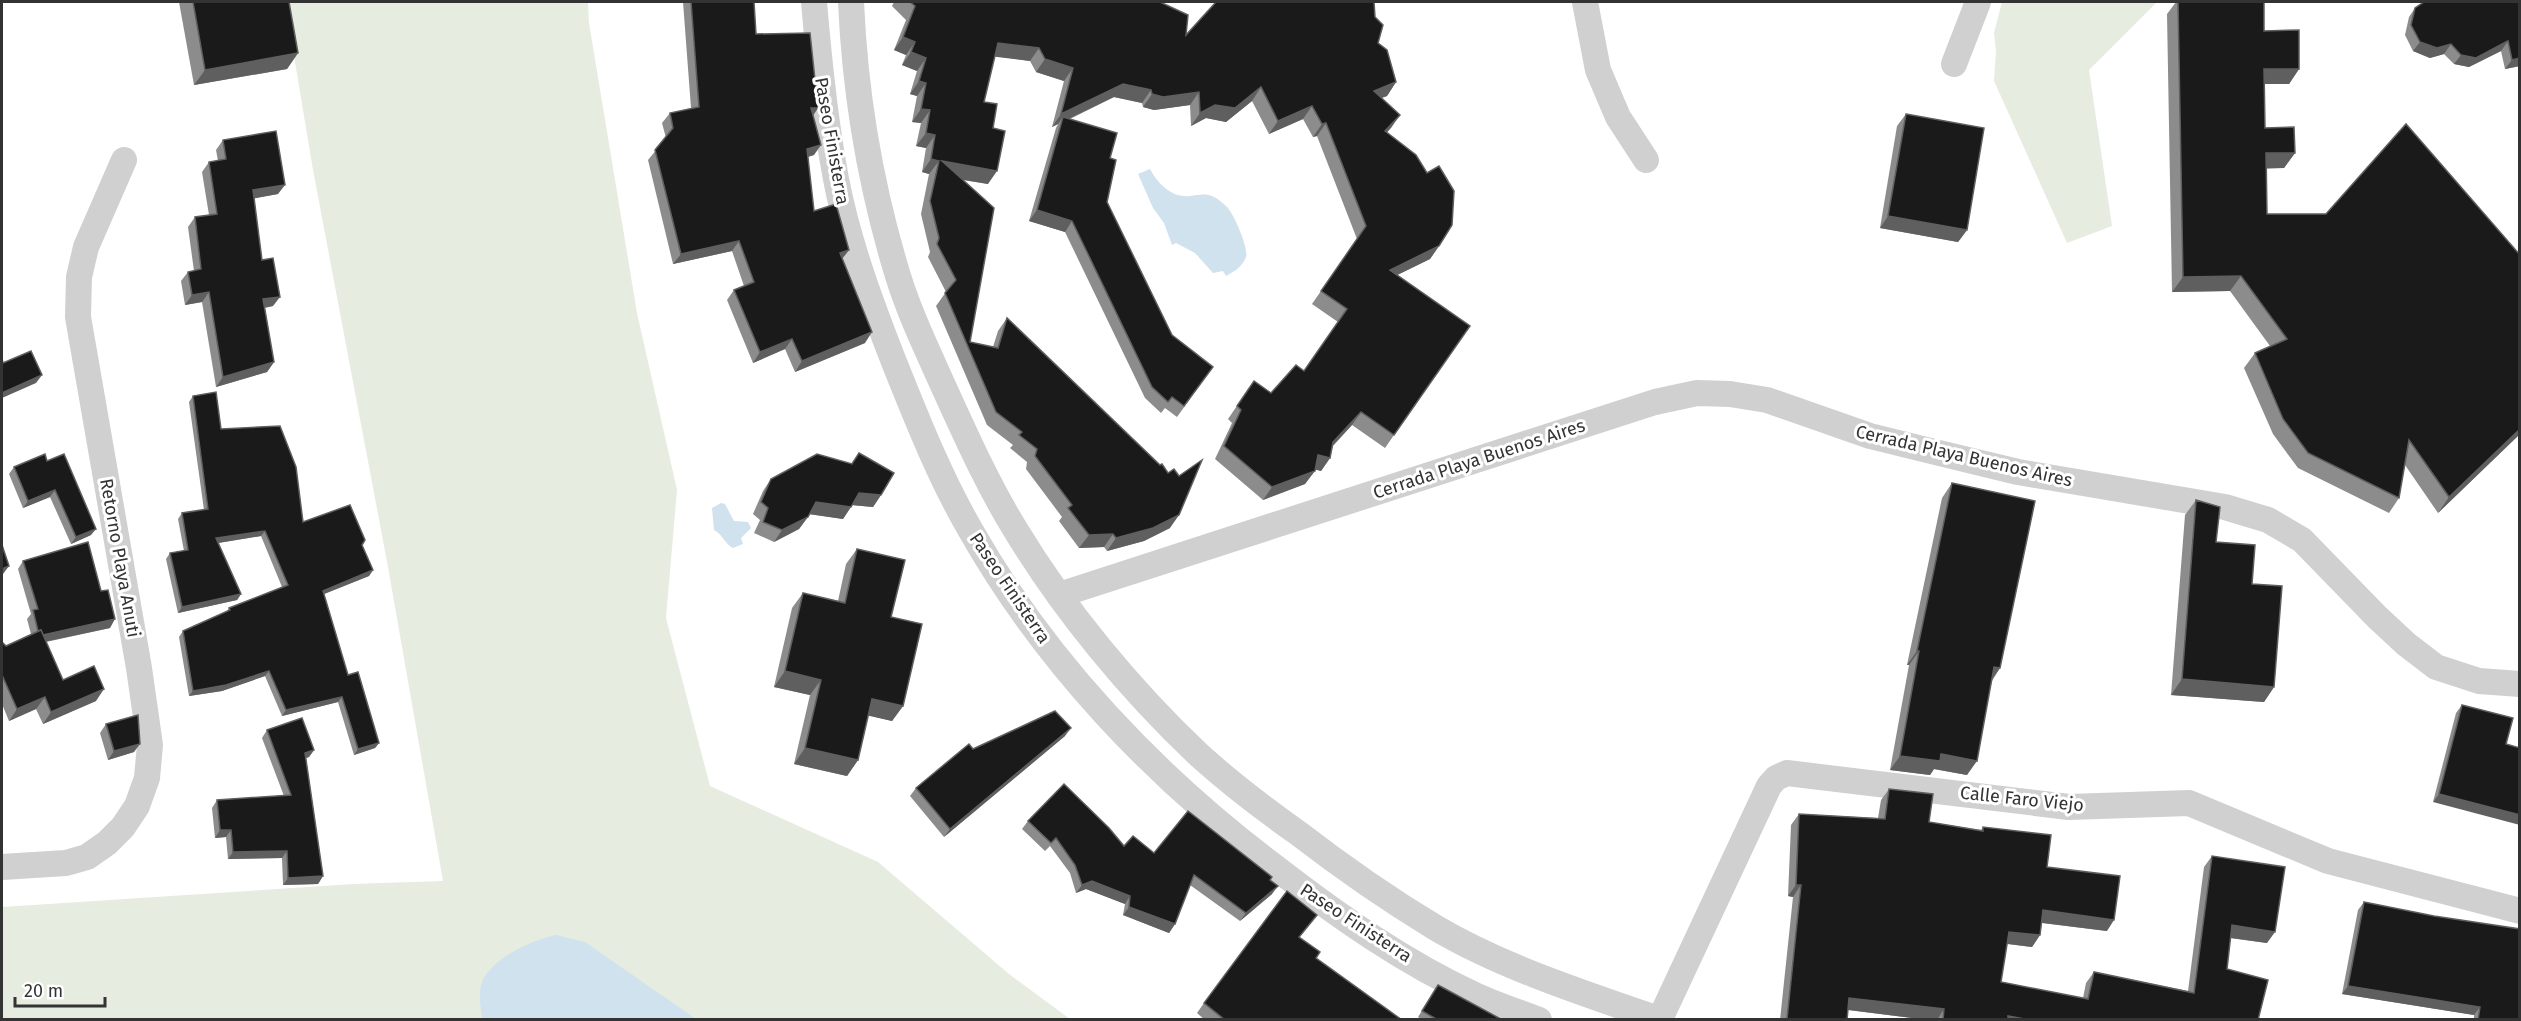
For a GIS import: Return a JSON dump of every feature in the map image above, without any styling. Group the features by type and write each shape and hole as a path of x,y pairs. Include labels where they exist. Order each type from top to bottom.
{"street":[{"name":"Paseo Finisterra","path":"814,2 820,71 836,182 871,304 927,441 965,520 1020,608 1080,686 1153,764 1223,828 1334,913 1408,958 1477,996 1539,1020"},
{"name":"Paseo Finisterra","path":"851,2 861,108 874,186 899,278 931,360 972,450 1014,528 1059,595 1139,694 1201,756 1270,813 1358,878 1437,928 1495,958 1660,1019"},
{"path":"1585,2 1598,70 1618,117 1646,160"},
{"path":"1954,64 1978,2"},
{"name":"Retorno Playa Anuti","path":"2,867 66,863 87,856 123,827 137,806 147,778 150,746 139,668 78,316 79,277 86,247 124,160"},
{"name":"Cerrada Playa Buenos Aires","path":"1059,595 1655,402 1697,393 1730,394 1767,400 1870,436 2018,472 2225,507 2268,520 2302,540 2377,617 2406,644 2436,667 2479,681 2520,684"},
{"name":"Calle Faro Viejo","path":"1660,1019 1769,786 1776,778 1787,773 2069,807 2189,803 2328,861 2520,911"},
{"path":"1477,996 1495,958"}],"shaded area":[{"path":"285,2 588,2 589,23 637,313 677,490 666,618 710,786 878,862 1009,974 1070,1019 2,1020 2,907 354,884 443,881 388,567 313,170"},
{"path":"2002,2 2157,2 2089,70 2112,226 2067,243 1994,81 1996,51 1994,33"}],"water":[{"path":"1150,169 1161,185 1177,195 1209,195 1227,207 1237,224 1245,247 1246,257 1238,268 1226,276 1223,271 1213,273 1195,253 1176,243 1172,245 1164,223 1153,208 1138,174"},
{"path":"721,503 725,504 734,521 748,522 751,528 741,538 743,544 733,548 714,530 712,508"},
{"path":"556,935 585,942 696,1019 482,1019 480,990 487,973 494,965 514,951"}],"building":[{"path":"193,2 289,2 298,53 205,70"},
{"path":"691,2 754,2 756,34 810,33 818,108 811,108 821,145 807,149 814,211 836,204 849,250 840,253 872,332 802,361 792,339 760,352 734,290 754,282 739,241 681,254 655,150 673,128 670,113 699,107"},
{"path":"910,2 1160,2 1188,15 1186,35 1216,2 1374,2 1375,17 1383,25 1378,43 1387,50 1396,82 1374,91 1400,115 1385,131 1416,155 1427,173 1439,166 1454,191 1452,225 1439,246 1390,270 1470,326 1394,435 1361,412 1333,442 1330,458 1318,455 1315,471 1272,487 1224,446 1241,410 1237,406 1254,381 1271,393 1296,365 1304,371 1347,309 1321,291 1366,226 1326,123 1322,124 1312,106 1278,121 1261,87 1235,108 1215,105 1200,113 1199,92 1163,97 1152,94 1151,90 1123,84 1061,114 1073,68 1045,59 1039,48 998,43 984,102 997,104 993,128 1005,131 997,171 942,161 994,208 970,342 998,348 1007,318 1160,465 1162,464 1168,473 1174,469 1179,476 1202,460 1179,515 1153,528 1116,538 1113,534 1089,535 1068,508 1072,505 1035,456 1037,449 1019,435 1022,432 996,412 945,293 956,280 937,244 939,238 930,201 939,161 931,159 935,135 926,133 930,110 921,109 926,83 919,81 926,58 911,52 915,42 903,37 915,6"},
{"path":"2178,2 2264,2 2264,31 2299,30 2299,69 2264,69 2265,128 2294,127 2295,153 2266,153 2267,214 2326,214 2406,124 2520,255 2520,429 2449,497 2409,440 2399,498 2308,453 2283,419 2255,353 2287,339 2241,276 2183,277"},
{"path":"2424,2 2520,2 2520,58 2512,60 2508,41 2476,58 2461,55 2451,44 2437,48 2420,42 2411,25 2415,8"},
{"path":"1906,114 1984,128 1967,230 1888,216"},
{"path":"1063,117 1117,133 1110,158 1116,160 1107,202 1172,335 1213,367 1184,406 1172,397 1168,402 1152,387 1072,221 1037,210"},
{"path":"276,131 285,185 253,190 262,260 273,258 280,297 263,299 274,362 223,377 209,292 192,295 188,272 201,269 195,217 217,214 209,162 226,159 223,140"},
{"path":"31,351 42,375 2,393 2,359 3,363"},
{"path":"216,392 221,429 280,426 296,467 303,522 350,505 365,540 362,545 373,570 323,591 348,675 358,672 379,743 358,749 342,697 286,710 269,671 226,685 193,691 183,631 230,610 229,608 288,585 265,531 216,538 241,594 182,607 170,553 188,550 182,513 208,509 193,396"},
{"path":"859,453 894,473 881,495 859,493 851,507 816,502 808,517 782,530 763,522 768,508 761,502 771,479 817,454 852,464"},
{"path":"45,454 47,461 64,454 96,529 76,537 55,490 28,501 14,467"},
{"path":"1952,483 2035,501 2000,668 1994,667 1977,761 1941,754 1940,761 1900,756 1919,651 1917,651"},
{"path":"2196,500 2220,507 2216,542 2255,545 2252,584 2282,586 2274,687 2182,679"},
{"path":"88,542 101,591 108,590 115,619 43,635 41,630 38,631 33,610 38,609 23,561"},
{"path":"2,545 9,566 2,569"},
{"path":"857,549 905,560 891,617 922,624 903,706 872,699 858,760 805,748 821,680 785,671 803,593 845,603"},
{"path":"41,630 63,680 94,666 104,689 51,712 45,697 17,709 2,675 2,642 6,646"},
{"path":"2462,705 2513,718 2506,744 2520,748 2520,815 2439,794"},
{"path":"1055,711 1071,728 950,829 916,788 969,744 973,749"},
{"path":"138,715 140,744 114,751 106,724"},
{"path":"302,718 314,750 305,753 323,876 288,878 287,851 233,852 231,830 220,830 217,800 291,795 267,730"},
{"path":"1064,784 1124,846 1133,836 1154,853 1188,811 1272,877 1270,880 1278,886 1246,913 1194,875 1175,924 1129,907 1130,896 1092,881 1082,885 1075,865 1056,838 1051,843 1028,821"},
{"path":"1889,789 1933,794 1929,822 1983,831 1983,827 2051,835 2047,867 2120,876 2114,920 2043,910 2040,935 2009,932 2001,982 2088,999 2094,972 2194,993 2212,856 2285,867 2275,932 2232,925 2227,969 2268,980 2258,1020 2030,1020 2008,1016 2008,1020 1943,1020 1944,1009 1849,998 1847,1020 1787,1019 1801,885 1796,885 1799,814 1885,819"},
{"path":"1287,891 1317,915 1299,937 1320,952 1316,958 1402,1020 1225,1020 1204,1003"},
{"path":"2364,902 2434,916 2520,929 2520,1020 2478,1020 2480,1007 2348,986"},
{"path":"1438,985 1499,1018 1498,1020 1438,1020 1422,1011"}]}
